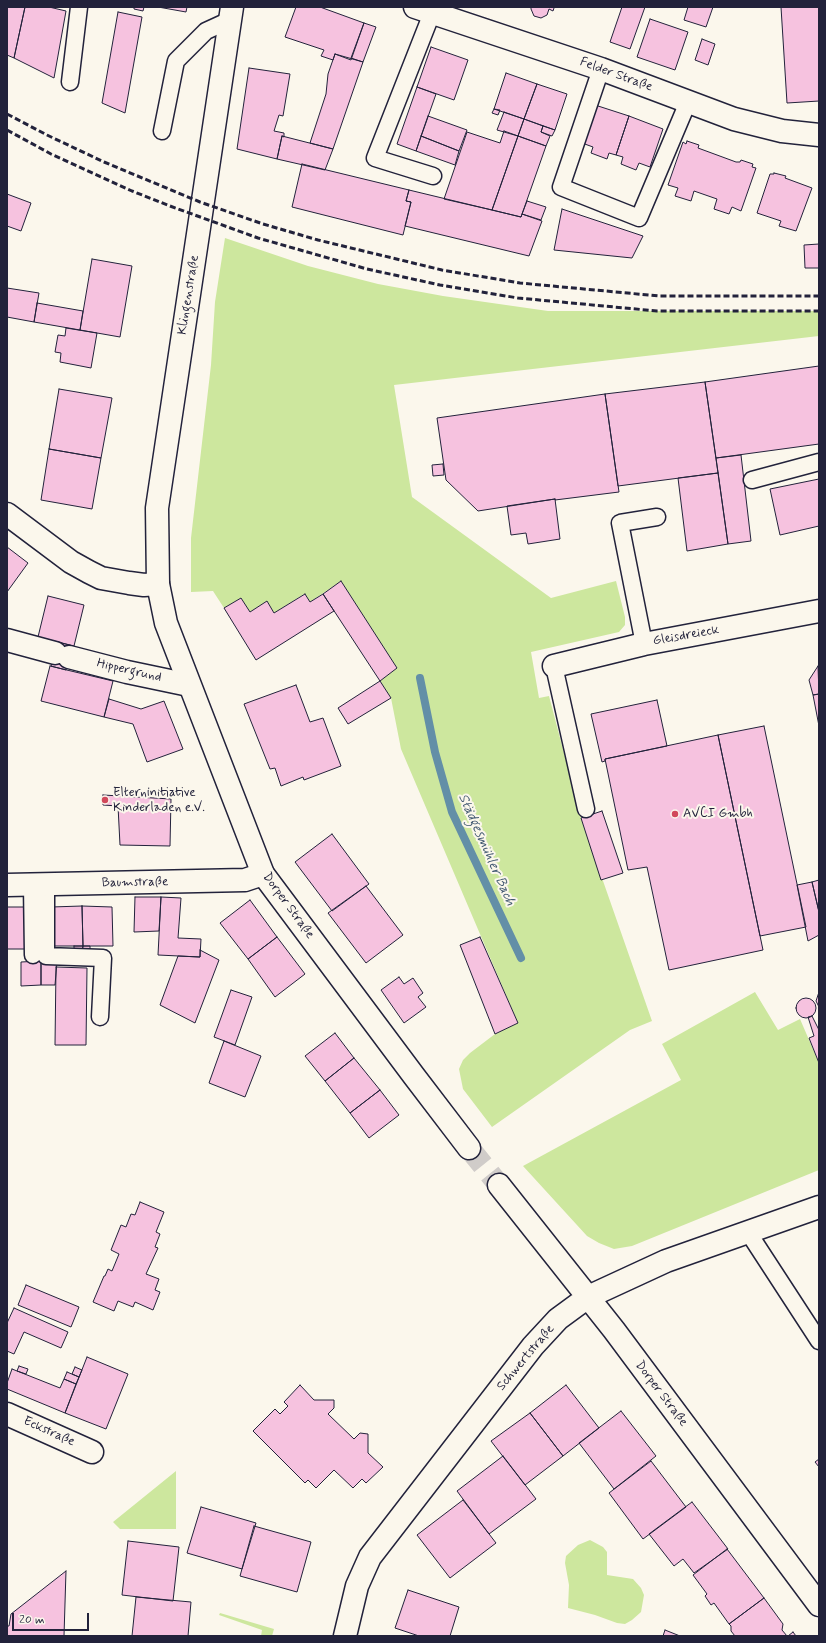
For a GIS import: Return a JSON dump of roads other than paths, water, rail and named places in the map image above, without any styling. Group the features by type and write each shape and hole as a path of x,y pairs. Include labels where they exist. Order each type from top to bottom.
{"street":[{"name":"Felder Straße","path":"423,10 601,69 734,119 782,131 819,135"},
{"name":"Klingenstraße","path":"158,584 157,508 231,14"},
{"path":"7,514 71,562 89,572 113,581 144,585 158,584"},
{"name":"Dorper Straße","path":"158,584 166,623 263,874 469,1148"},
{"name":"Gleisdreieck","path":"554,666 644,644 819,611"},
{"name":"Hippergrund","path":"7,640 127,672 189,685"},
{"name":"Baumstraße","path":"7,885 245,880 263,874"},
{"name":"Dorper Straße","path":"498,1185 588,1297 819,1605"},
{"name":"Schwertstraße","path":"345,1636 357,1586 370,1557 533,1346 558,1319 588,1297 666,1261 819,1207"},
{"name":"Eckstraße","path":"7,1414 92,1452"}],"lane":[{"path":"70,82 79,7"},
{"path":"423,10 375,158 433,176"},
{"path":"162,131 176,61 206,31 231,14"},
{"path":"601,69 561,187 639,218 688,102"},
{"path":"752,480 819,462"},
{"path":"644,644 620,524 656,517"},
{"path":"554,666 586,809"},
{"path":"33,955 39,885"},
{"path":"39,885 46,956 103,958 100,1017"},
{"path":"748,1232 819,1341"}],"waterway":[{"name":"Städgesmühler Bach","path":"420,678 435,752 452,812 521,958"}],"tunnel":[{"path":"469,1148 499,1185"}],"railway":[{"path":"7,114 104,162 200,202 263,224 318,240 442,270 520,283 659,296 819,296"},
{"path":"7,130 51,154 132,191 170,206 258,238 367,269 440,285 518,298 657,311 819,311"}],"place":[{"name":"Elterninitiative Kinderladen e.V.","path":"105,800"},
{"name":"AVCI Gmbh","path":"675,814"}]}
